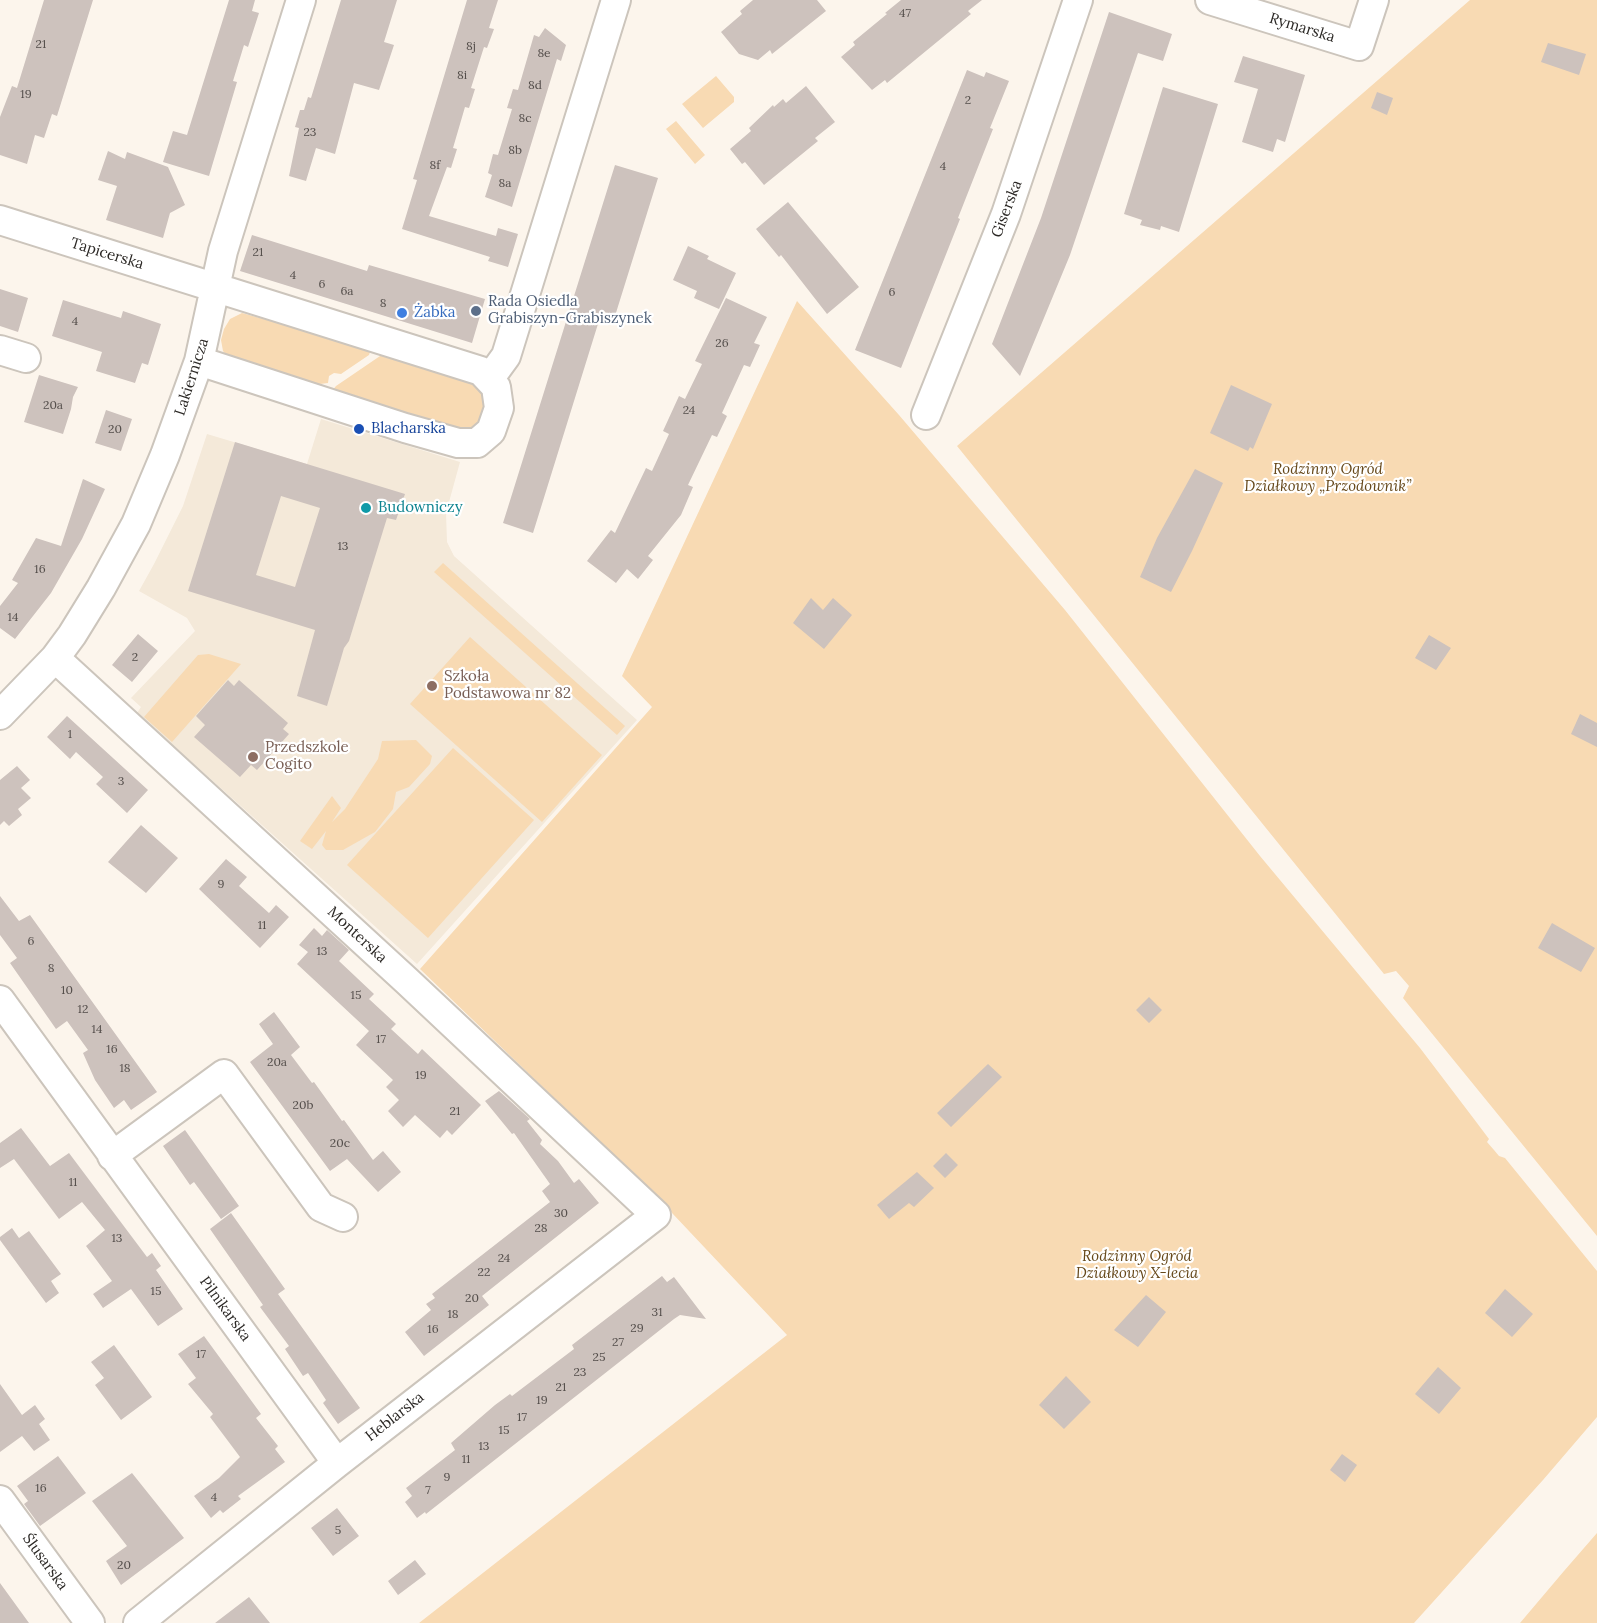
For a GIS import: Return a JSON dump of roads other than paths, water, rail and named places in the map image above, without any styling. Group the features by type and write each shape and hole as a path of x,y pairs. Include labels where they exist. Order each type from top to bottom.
{"street":[{"name":"Lakiernicza","path":"0,715 55,657 101,588 136,524 165,455 198,362 207,330 214,288 245,178 301,0"},
{"path":"490,378 506,356 616,0"},
{"name":"Giserska","path":"926,415 1010,204 1078,0"},
{"name":"Rymarska","path":"1210,0 1359,46 1374,0"},
{"name":"Tapicerska","path":"0,220 214,288"},
{"path":"198,362 405,428 470,444 477,443 491,431 499,408 496,387 481,371 214,288"},
{"name":"Monterska","path":"55,657 407,981 656,1215"},
{"name":"Pilnikarska","path":"0,1000 337,1463"},
{"path":"112,1156 224,1074 321,1207 343,1217"},
{"name":"Heblarska","path":"144,1621 337,1463 656,1215"},
{"name":"Ślusarska","path":"0,1500 90,1623"}],"place":[{"name":"Rada Osiedla Grabiszyn-Grabiszynek","path":"476,311"},
{"name":"Żabka","path":"402,313"},
{"name":"Blacharska","path":"359,429"},
{"name":"Budowniczy","path":"366,508"},
{"name":"Szkoła Podstawowa nr 82","path":"432,686"},
{"name":"Przedszkole Cogito","path":"253,757"}],"park label":[{"name":"Rodzinny Ogród Działkowy „Przodownik”","path":"1328,478"},
{"name":"Rodzinny Ogród Działkowy X-lecia","path":"1137,1266"}]}
